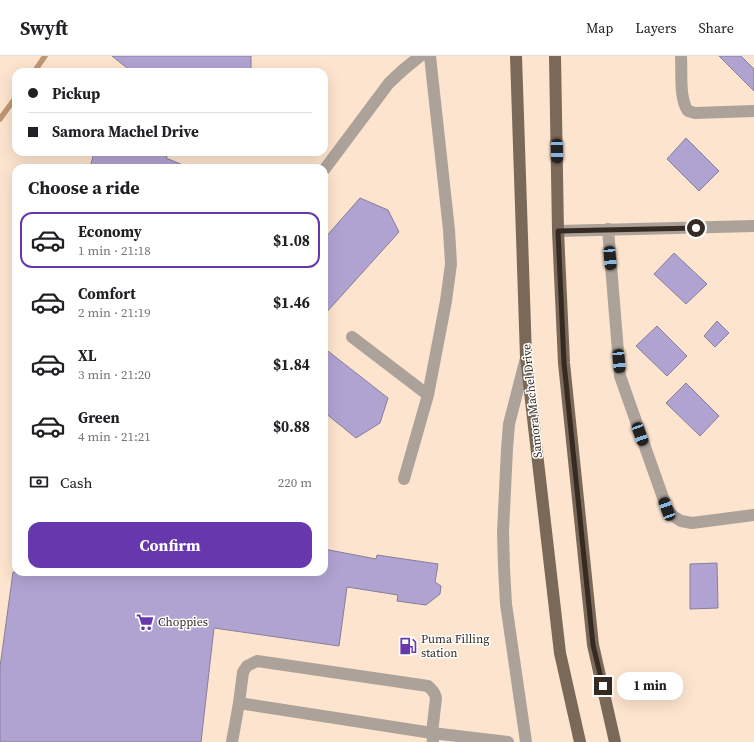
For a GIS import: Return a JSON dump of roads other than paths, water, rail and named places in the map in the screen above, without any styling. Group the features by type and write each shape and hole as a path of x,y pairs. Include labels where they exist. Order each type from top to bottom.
{"main road":[{"name":"Samora Machel Drive","path":"516,56 526,357 560,653 580,742"},
{"path":"555,56 558,231 564,363 593,645 615,742"}],"street":[{"path":"328,165 389,84 420,56"},
{"path":"404,479 428,395 446,301 450,264 449,230 430,56"},
{"path":"681,56 683,100 688,111 695,113 754,111"},
{"path":"558,231 754,226"},
{"path":"608,229 620,376 667,509 673,516 681,521 692,523 754,515"},
{"path":"352,337 428,395"},
{"path":"526,357 509,424 503,532 506,604 526,742"},
{"path":"232,742 243,672 247,666 257,661 428,686 432,689 436,698 432,737"},
{"path":"239,703 432,737 508,742"}],"waterway":[{"path":"37,68 45,56"},
{"path":"0,119 12,102"}],"place":[{"name":"Choppies","path":"145,622"},
{"name":"Puma Filling station","path":"408,646"}]}
